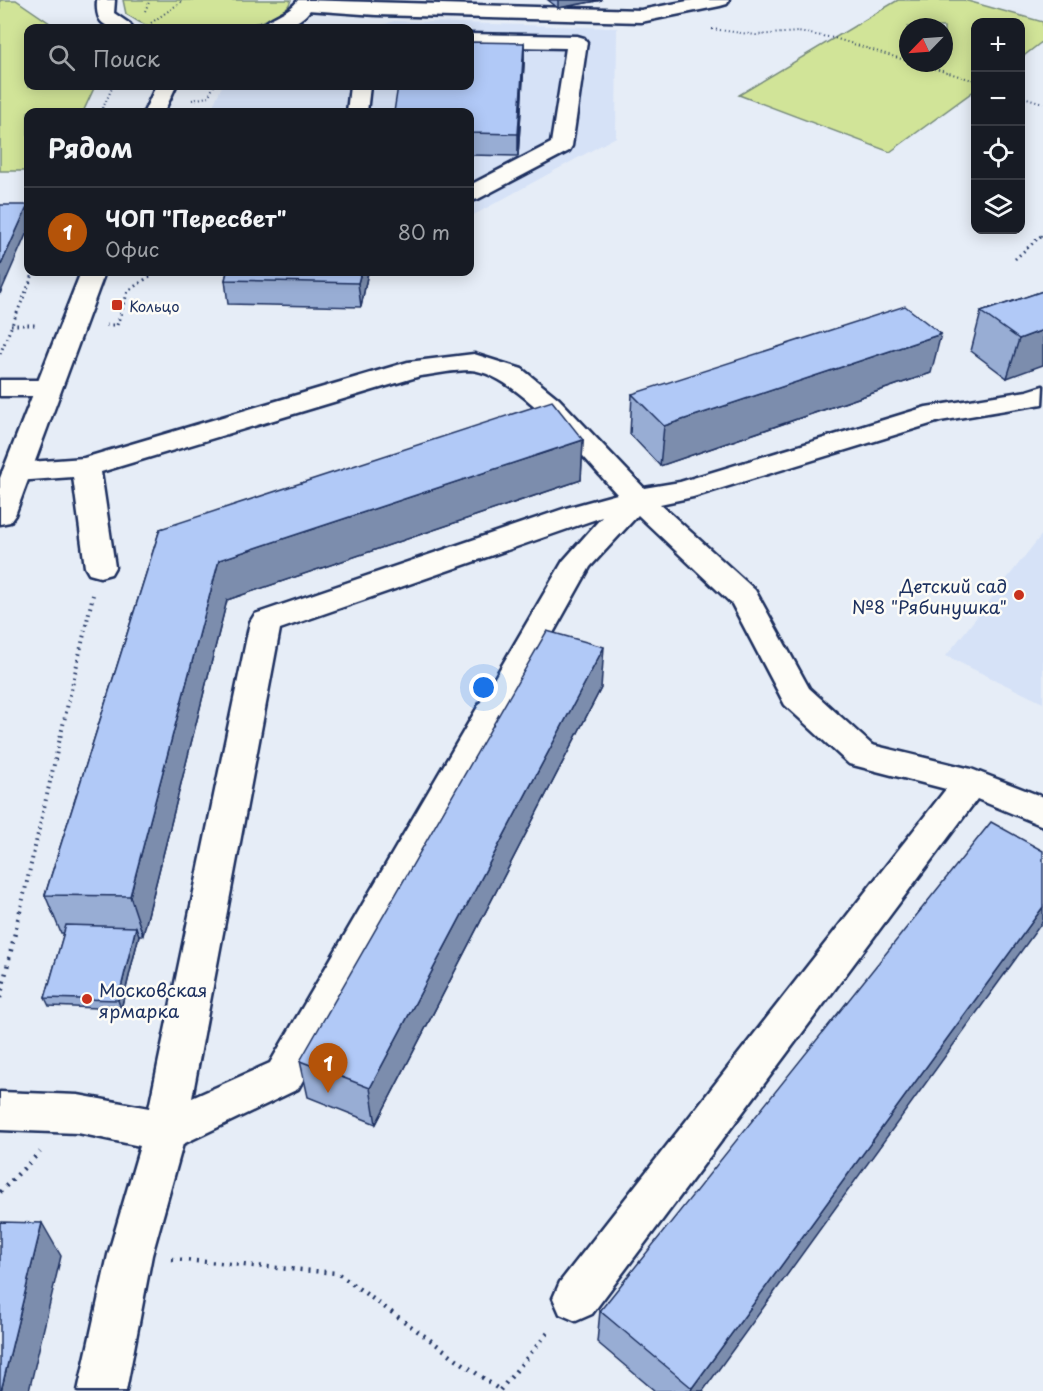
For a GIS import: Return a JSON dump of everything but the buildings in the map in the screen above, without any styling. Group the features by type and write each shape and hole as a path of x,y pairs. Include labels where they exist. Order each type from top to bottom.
{"main road":[{"path":"106,0 105,15 117,24"},
{"path":"279,24 288,20 307,2 376,9 641,16 720,0"},
{"path":"288,20 311,23"},
{"path":"474,40 577,42 561,146 474,192"},
{"path":"156,108 164,90"},
{"path":"357,108 360,90"},
{"path":"0,515 91,276"},
{"path":"16,472 86,467 417,368 474,362 513,375 549,405 637,498 744,598 797,696 861,755 971,782 1043,812"},
{"path":"0,388 47,388"},
{"path":"102,1391 130,1255 165,1131 266,622 576,515 637,498 683,490 936,413 1033,398 1043,394"},
{"path":"86,467 100,567"},
{"path":"0,1111 78,1114 165,1131 284,1076 578,561 637,498"},
{"path":"576,1299 971,782"}],"path":[{"path":"149,24 184,0"},
{"path":"711,29 756,35 798,32 834,38 899,58"},
{"path":"945,72 971,80"},
{"path":"103,108 111,90"},
{"path":"1025,98 1043,103"},
{"path":"1015,259 1043,234"},
{"path":"0,354 32,276"},
{"path":"0,998 100,567"},
{"path":"130,1255 337,1273 501,1390 576,1299"}],"shaded area":[{"path":"394,21 617,28 616,137 474,215 474,108 212,108 220,90 474,90 474,24 385,24"},
{"name":"Детский сад №8 \"Рябинушка\"","path":"1043,533 1043,703 946,656"}],"green space":[{"path":"0,0 16,0 51,24 24,24 24,90 93,90 85,108 24,108 24,171 0,171"},
{"path":"123,0 291,0 284,11 270,19 251,24 144,24 126,14"},
{"path":"898,0 964,0 1043,22 1043,41 1025,55 1025,18 971,18 971,93 890,152 739,95"}],"place":[{"name":"Кольцо","path":"117,305"},
{"name":"Детский сад №8 \"Рябинушка\"","path":"1019,595"},
{"name":"Московская ярмарка","path":"87,999"},
{"name":"ЧОП \"Пересвет\"","path":"328,1093"}]}
